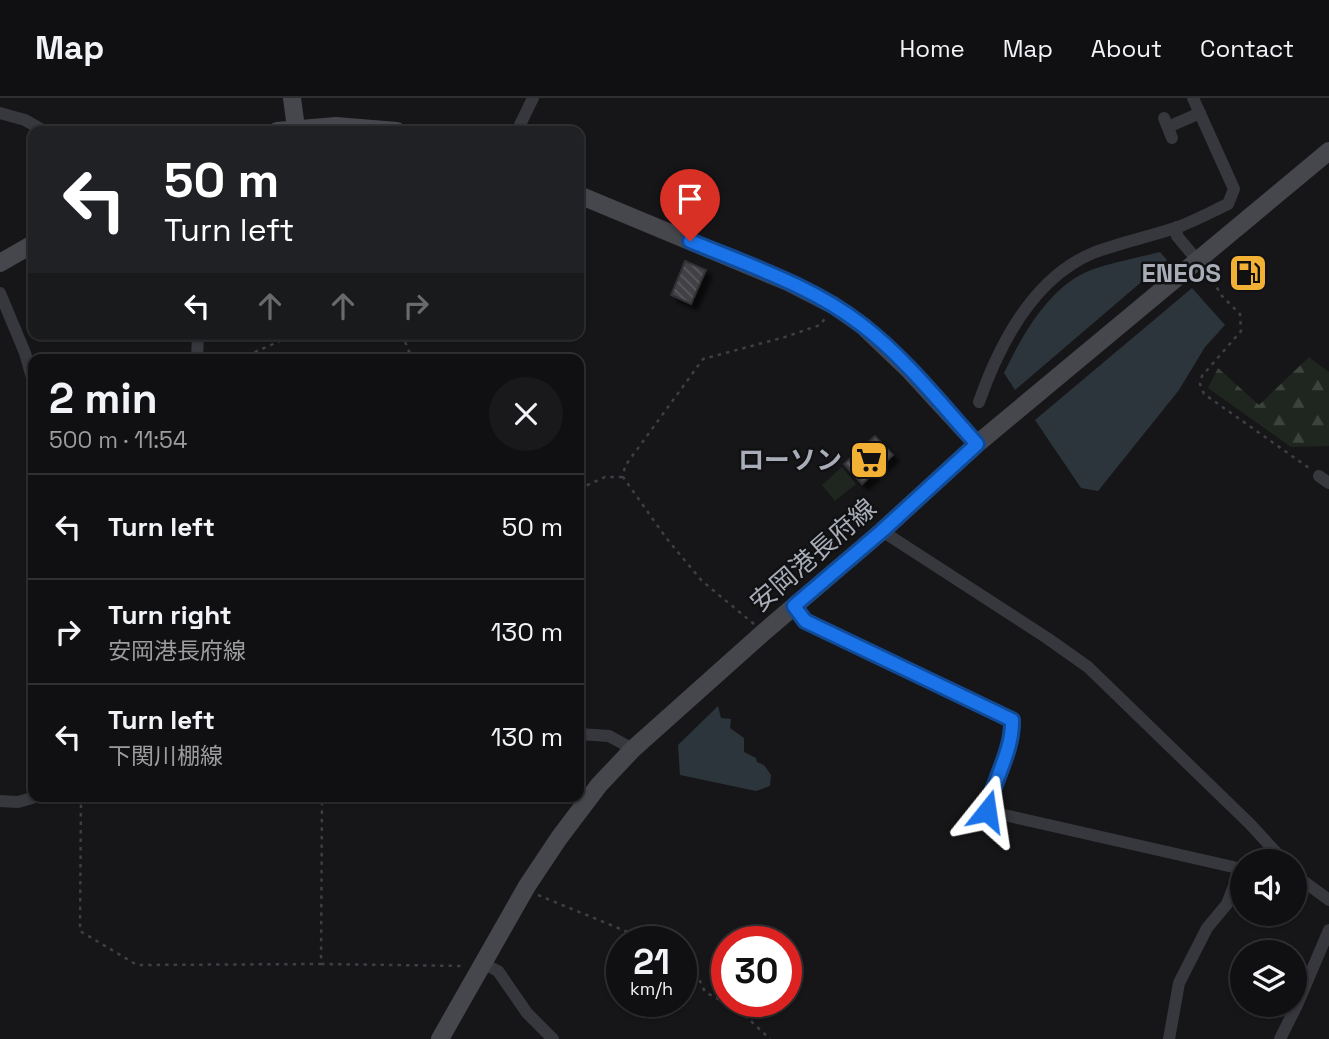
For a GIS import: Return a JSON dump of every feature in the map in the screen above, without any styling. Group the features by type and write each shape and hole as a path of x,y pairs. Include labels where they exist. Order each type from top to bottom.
{"main road":[{"path":"292,98 296,126"},
{"name":"安岡港長府線","path":"440,1039 527,886 559,838 600,785 633,749 977,444 1329,151"},
{"path":"584,197 788,282 833,305 863,326 908,369 977,444"},
{"path":"0,263 28,247"}],"street":[{"path":"519,126 533,98"},
{"path":"979,402 988,376 1009,334 1034,297 1053,280 1091,254 1177,227 1228,204 1234,189 1193,98"},
{"path":"0,113 35,126"},
{"path":"1168,128 1200,113"},
{"path":"1177,227 1177,236 1197,260"},
{"path":"0,293 28,365"},
{"path":"882,531 1088,667 1273,849"},
{"path":"794,606 805,621 1012,720 1012,734 987,811 1230,866"},
{"path":"584,734 609,736 633,749"},
{"path":"0,801 8,803 28,799"},
{"path":"1307,886 1329,900"},
{"path":"1169,1039 1179,983 1207,928 1230,897"},
{"path":"1280,1039 1329,930"},
{"path":"481,966 498,971 527,1013 553,1039"}],"path":[{"path":"1197,260 1222,296 1240,314 1242,324 1241,331 1202,376 1200,384 1203,394 1324,479"},
{"path":"764,632 702,581 667,539 623,477 625,466 703,359 820,325 833,305"},
{"path":"250,354 282,340"},
{"path":"584,487 605,477 623,477"},
{"path":"81,802 80,931 137,965 481,966"},
{"path":"321,964 322,802"},
{"path":"527,886 538,895 613,926"},
{"path":"697,974 705,992 739,1010 770,1039"}],"green space":[{"path":"1309,357 1329,372 1329,446 1291,447 1208,388 1218,368 1259,405"},
{"path":"842,467 856,484 835,501 822,485"}],"shaded area":[{"path":"1160,252 1167,260 1015,390 1004,373 1028,328 1062,288 1091,270"},
{"path":"1192,288 1225,325 1205,347 1179,390 1098,491 1081,488 1035,420"},
{"path":"718,706 721,718 731,719 730,728 744,738 744,752 756,758 771,775 770,786 756,791 680,775 678,745"}],"building":[{"path":"685,261 706,270 691,304 671,295"},
{"name":"ローソン","path":"875,436 893,455 862,484 844,464"}],"place":[{"name":"ENEOS","path":"1248,273"},
{"name":"ローソン","path":"869,460"}],"route":[{"path":"690,241 788,282 833,305 863,326 908,369 977,444 882,531 794,606 805,621 1012,720 1012,734 987,811"}]}
